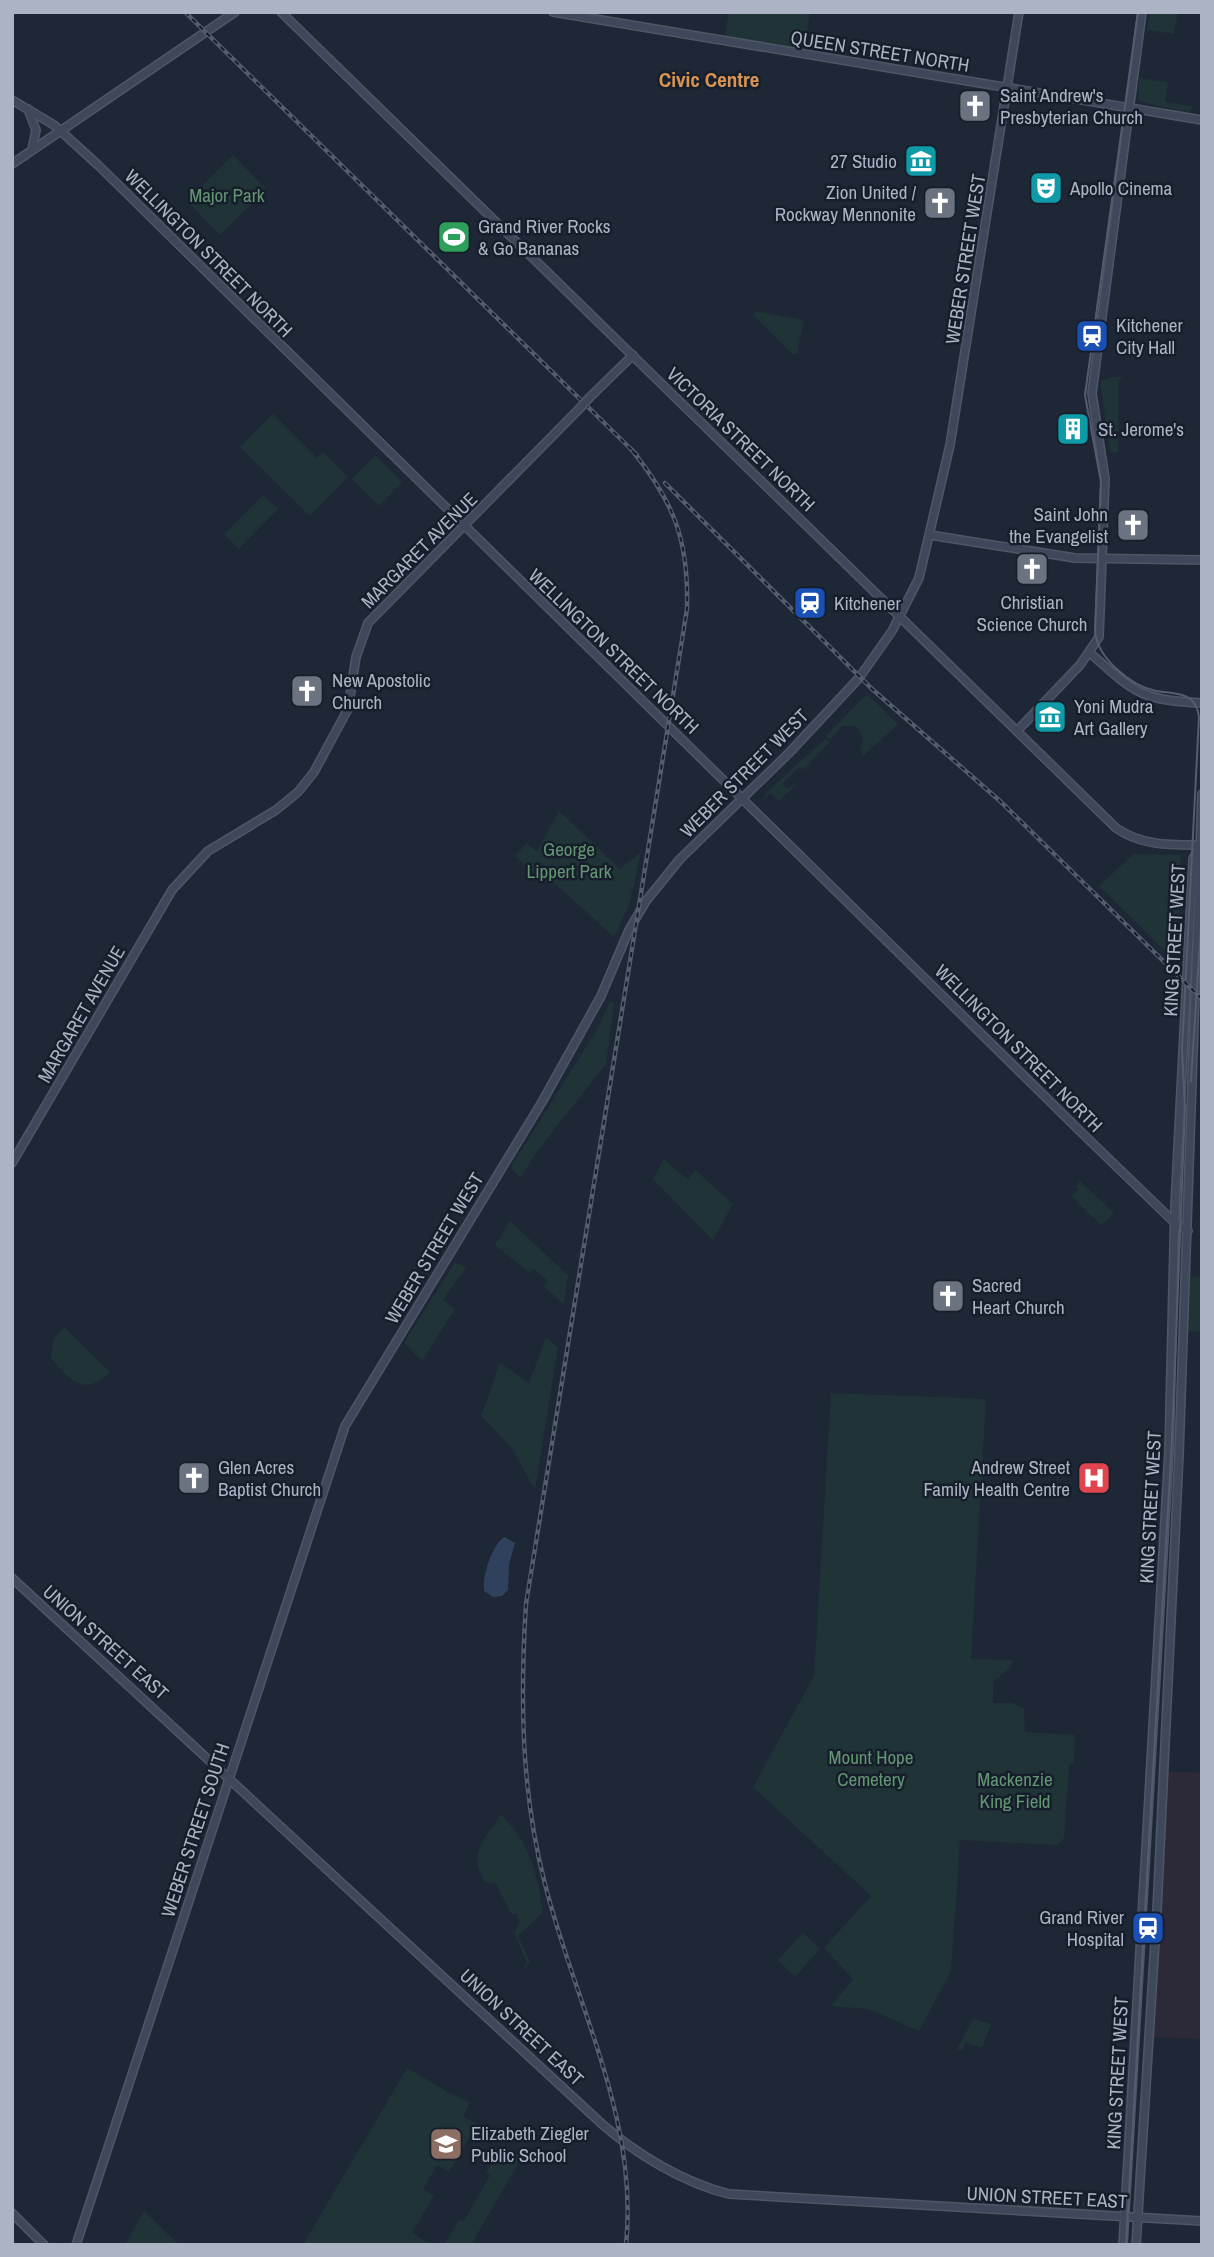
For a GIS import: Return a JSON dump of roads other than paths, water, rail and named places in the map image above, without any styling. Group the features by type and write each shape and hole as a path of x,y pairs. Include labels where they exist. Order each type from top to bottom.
{"main road":[{"path":"12,163 235,12"},
{"name":"VICTORIA STREET NORTH","path":"281,12 1017,731 1128,836 1151,843 1200,845"},
{"name":"QUEEN STREET NORTH","path":"553,12 1202,120"},
{"name":"WEBER STREET WEST","path":"345,1426 560,1070 601,996 629,930 646,901 680,859 789,753 859,678 900,616 919,578 963,370 1019,12"},
{"path":"1017,731 1090,653 1099,637 1105,479 1092,393 1142,12"},
{"name":"WELLINGTON STREET NORTH","path":"12,100 62,130 1174,1223 1188,1231"},
{"path":"27,109 36,130 32,150"},
{"name":"MARGARET AVENUE","path":"12,1163 172,890 208,851 276,810 298,792 314,772 344,720 351,696 356,657 368,623 633,355"},
{"path":"930,535 1047,555 1102,559 1202,560"},
{"path":"1090,653 1140,695 1164,701 1202,703"},
{"name":"KING STREET WEST","path":"1136,2245 1157,1898 1188,1231 1202,794"},
{"name":"KING STREET WEST","path":"1123,2245 1169,1451 1174,1223 1194,859 1200,845"},
{"name":"WEBER STREET SOUTH","path":"76,2245 345,1426"},
{"name":"UNION STREET EAST","path":"12,1578 602,2124 622,2141 678,2174 729,2194 1202,2221"},
{"path":"12,2213 44,2245"}],"water":[{"path":"504,1537 515,1543 509,1565 508,1590 502,1596 493,1597 484,1591 485,1578 492,1554"}],"tram line":[{"path":"1126,2245 1172,1439 1185,1108 1182,1050 1199,717 1196,706 1189,698 1146,688 1126,677 1102,651 1095,631 1101,482 1085,395 1138,12"},
{"path":"1191,1081 1202,910"}],"railway":[{"path":"185,12 637,455"},
{"path":"626,2245 627,2198 623,2152 614,2107 558,1929 537,1849 524,1745 523,1674 526,1604 687,609 685,562 676,523 658,487 631,449"},
{"path":"665,483 871,688 1000,801 1202,999"}],"place":[{"name":"Saint Andrew's Presbyterian Church","path":"975,106"},
{"name":"27 Studio","path":"921,161"},
{"name":"Apollo Cinema","path":"1046,188"},
{"name":"Zion United / Rockway Mennonite","path":"940,203"},
{"name":"Grand River Rocks & Go Bananas","path":"454,237"},
{"name":"Kitchener City Hall","path":"1092,336"},
{"name":"St. Jerome's","path":"1073,429"},
{"name":"Saint John the Evangelist","path":"1133,525"},
{"name":"Christian Science Church","path":"1032,569"},
{"name":"Kitchener","path":"810,603"},
{"name":"New Apostolic Church","path":"307,691"},
{"name":"Yoni Mudra Art Gallery","path":"1050,717"},
{"name":"Sacred Heart Church","path":"948,1296"},
{"name":"Glen Acres Baptist Church","path":"194,1478"},
{"name":"Andrew Street Family Health Centre","path":"1094,1478"},
{"name":"Grand River Hospital","path":"1148,1928"},
{"name":"Elizabeth Ziegler Public School","path":"446,2144"}],"district":[{"name":"Civic Centre","path":"709,80"}],"park label":[{"name":"Major Park","path":"227,195"},
{"name":"George Lippert Park","path":"569,860"},
{"name":"Mount Hope Cemetery","path":"871,1768"},
{"name":"Mackenzie King Field","path":"1015,1790"}]}
